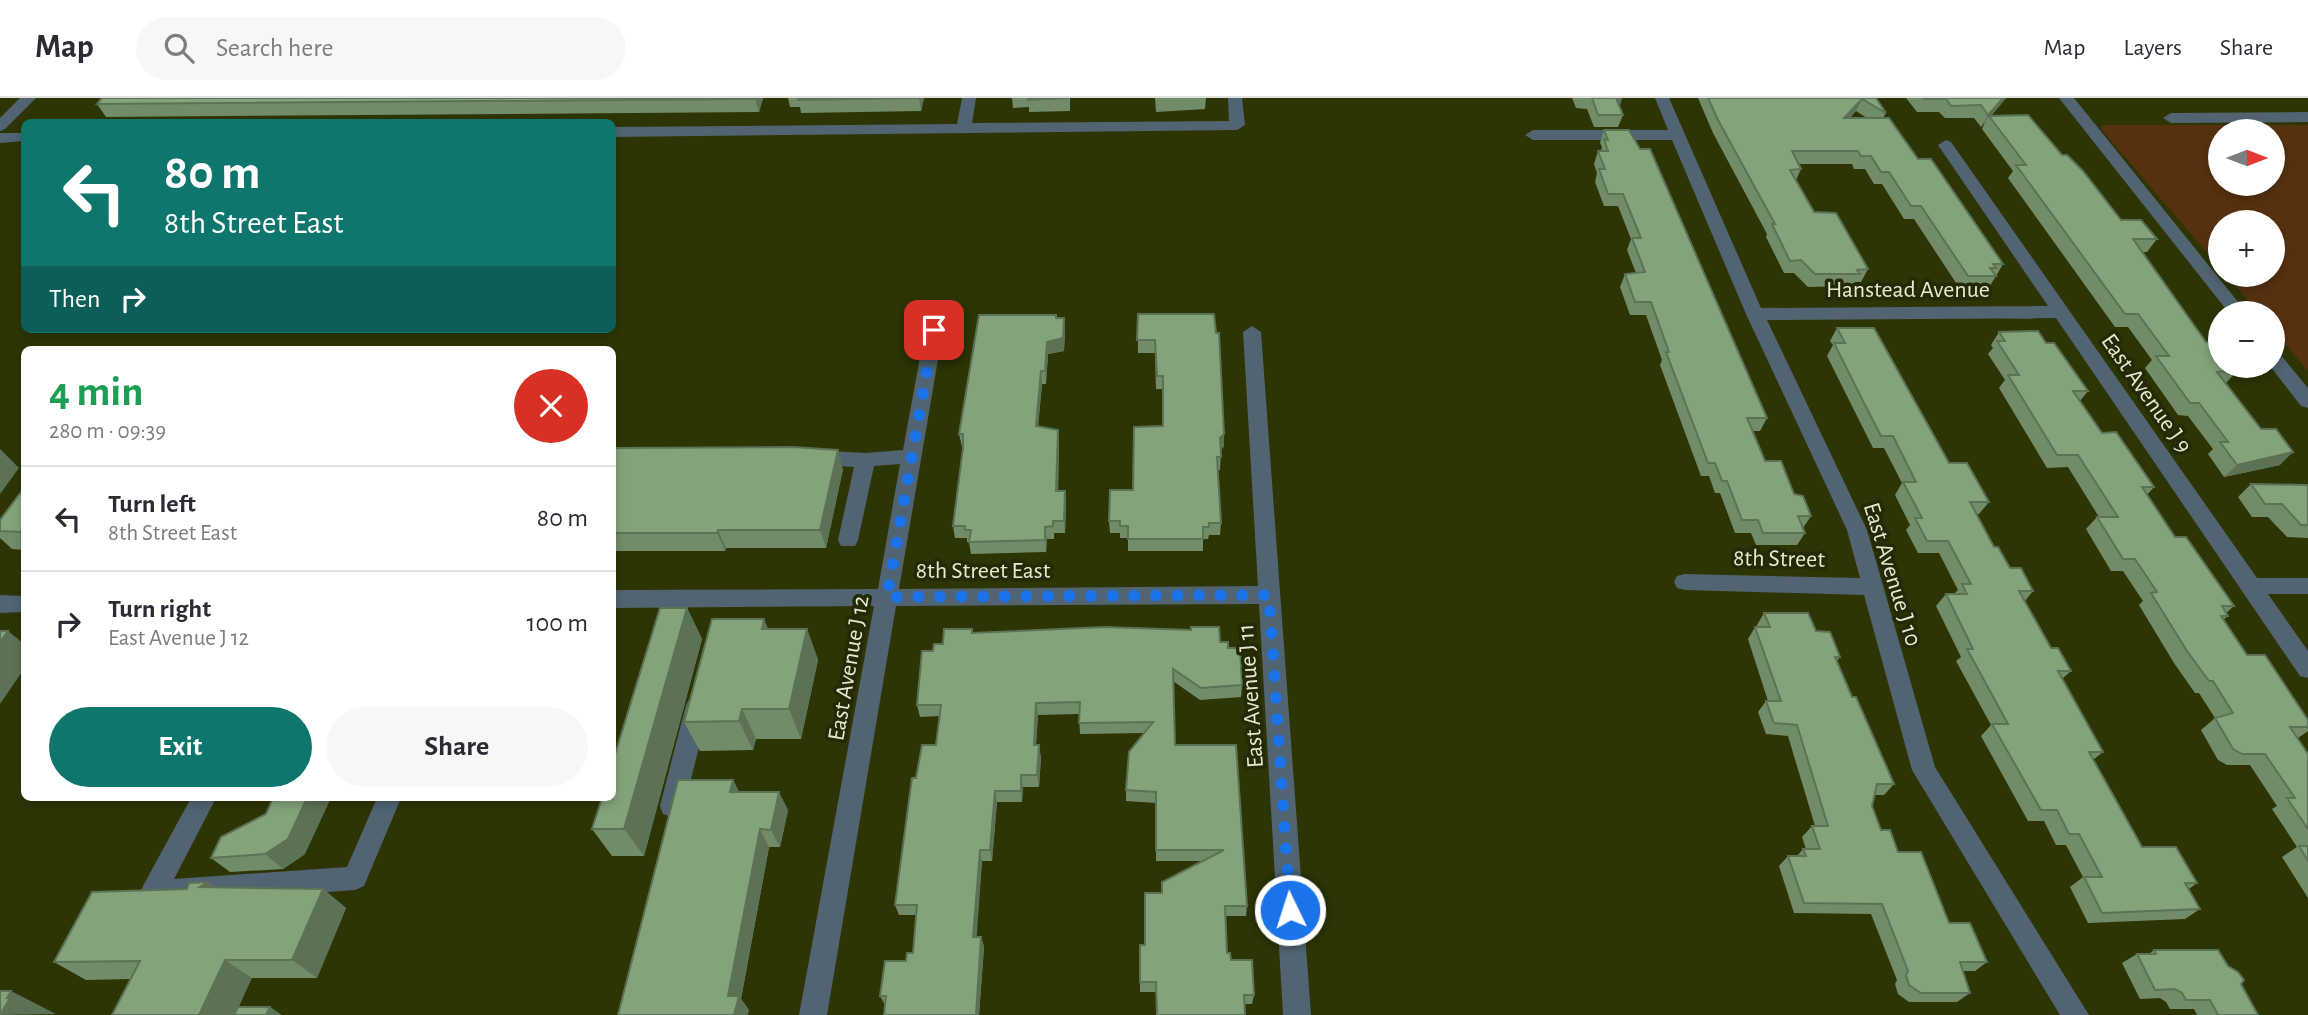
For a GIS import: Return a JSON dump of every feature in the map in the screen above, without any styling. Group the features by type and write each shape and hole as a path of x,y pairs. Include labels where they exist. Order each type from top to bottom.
{"street":[{"path":"0,126 29,98"},
{"path":"964,129 969,98"},
{"path":"616,132 1237,125 1235,98"},
{"name":"East Avenue J 10","path":"1662,98 1755,314 1857,530 1924,770 2075,1015"},
{"path":"2066,98 2228,301"},
{"path":"2171,118 2308,117"},
{"path":"1533,135 1676,135"},
{"path":"0,138 21,137"},
{"name":"East Avenue J 9","path":"1946,145 2308,669"},
{"name":"Hanstead Avenue","path":"1755,314 2062,312"},
{"name":"East Avenue J 12","path":"813,1015 934,330"},
{"name":"East Avenue J 11","path":"1252,331 1297,1015"},
{"path":"2285,372 2308,401"},
{"path":"801,457 865,460 912,456"},
{"path":"848,540 865,460"},
{"name":"8th Street","path":"1685,582 1872,587"},
{"path":"2251,586 2308,586"},
{"name":"8th Street East","path":"616,599 1269,595"},
{"path":"720,625 727,598"},
{"path":"0,604 21,604"},
{"path":"665,834 706,677"},
{"path":"202,801 153,893 355,878 388,801"}],"shaded area":[{"path":"2103,125 2208,125 2208,196 2286,196 2286,125 2308,125 2308,371 2285,344 2285,301 2249,301 2236,287 2285,287 2285,210 2208,210 2208,254 2101,129"}],"building":[{"path":"102,98 756,98 97,104"},
{"path":"799,98 919,98 798,100"},
{"path":"1028,98 1069,98 1028,100"},
{"path":"1592,98 1616,98 1623,115 1598,115"},
{"path":"1708,98 1876,98 1886,113 1862,99 1844,118 1889,118 1918,159 1931,159 2003,264 1993,264 1996,268 1990,268 1996,276 1968,276 1921,206 1911,206 1889,172 1881,172 1871,156 1861,156 1858,151 1792,151 1801,169 1790,170 1814,212 1836,213 1868,269 1857,270 1860,274 1815,274 1801,260 1790,261 1772,224 1775,224"},
{"path":"1923,98 2003,98 1988,115 1981,105 1951,106 1946,99"},
{"path":"2028,115 2062,155 2067,155 2083,171 2121,220 2141,220 2157,239 2133,239 2208,342 2208,378 2222,378 2261,429 2276,429 2293,452 2237,465 2220,442 2228,442 2199,403 2190,403 2156,356 2169,356 2138,314 2125,314 2016,165 2026,165 1989,116"},
{"path":"1604,130 1629,130 1640,149 1650,149 1767,418 1747,418 1765,461 1781,461 1794,494 1803,496 1811,516 1798,516 1805,533 1763,533 1758,520 1742,520 1727,481 1722,481 1715,463 1708,463 1666,352 1669,352 1651,302 1635,302 1625,274 1645,272 1632,238 1641,238 1623,194 1608,194 1599,169 1605,169 1598,151 1608,151"},
{"path":"1138,314 1214,314 1216,333 1219,333 1224,434 1220,438 1221,457 1217,457 1221,523 1209,523 1209,527 1203,527 1203,539 1128,539 1128,526 1120,526 1120,521 1109,521 1110,490 1133,490 1134,427 1163,426 1163,376 1157,376 1155,340 1137,340"},
{"path":"979,315 1056,315 1056,318 1064,318 1063,338 1047,342 1045,371 1041,371 1036,426 1058,430 1056,491 1065,491 1064,521 1053,521 1053,526 1045,527 1045,540 969,542 971,530 965,530 965,526 953,526 963,448 963,434 959,434"},
{"path":"1837,328 1874,328 1949,463 1967,463 1989,502 1970,502 1994,547 1998,547 2010,568 2021,568 2033,591 2019,591 2051,648 2058,648 2071,671 2058,671 2103,752 2089,752 2142,847 2176,847 2197,883 2185,883 2200,909 2102,913 2084,877 2102,877 2079,834 2069,834 2057,810 2041,810 1992,724 2008,724 1967,649 1973,649 1946,594 1967,594 1962,584 1971,584 1948,541 1927,541 1915,518 1922,518 1903,482 1916,482 1893,436 1881,436 1862,399 1834,343 1845,343"},
{"path":"2038,331 2046,343 2054,343 2088,391 2073,391 2102,433 2116,432 2154,487 2142,487 2175,537 2186,537 2234,606 2222,606 2228,616 2221,616 2247,655 2265,655 2308,720 2308,727 2290,727 2308,754 2308,829 2287,798 2295,798 2265,754 2242,754 2233,749 2215,718 2233,713 2213,681 2209,681 2187,651 2151,593 2157,592 2135,559 2123,559 2097,517 2118,517 2078,455 2057,455 2008,375 2019,375 1997,341 2005,341 1999,332"},
{"path":"793,447 838,450 820,530 616,533 616,448"},
{"path":"2251,484 2308,485 2308,525 2301,525 2282,504 2265,504"},
{"path":"21,492 21,532 0,531 0,520"},
{"path":"660,608 687,608 624,829 592,829 601,801 616,801 616,751"},
{"path":"1764,613 1808,613 1816,631 1830,632 1840,657 1835,657 1852,697 1856,697 1894,784 1877,784 1872,806 1881,830 1890,830 1898,852 1921,852 1949,923 1970,923 1987,962 1960,962 1970,993 1921,993 1909,985 1906,975 1908,971 1882,904 1804,903 1788,856 1806,856 1803,849 1820,849 1812,826 1828,826 1797,725 1774,723 1766,701 1781,701 1755,627 1770,627"},
{"path":"712,619 764,619 762,629 807,629 789,709 742,709 739,721 684,722"},
{"path":"1104,627 1191,630 1191,627 1219,627 1220,642 1228,642 1228,648 1240,648 1242,685 1201,688 1173,669 1175,745 1236,745 1247,906 1225,906 1227,953 1230,953 1231,960 1252,960 1254,995 1244,995 1245,1015 1157,1015 1156,982 1140,982 1140,945 1145,945 1145,893 1162,893 1162,882 1224,850 1156,850 1156,792 1126,790 1129,752 1153,722 1079,723 1080,702 1036,703 1034,745 1039,745 1037,775 1021,775 1021,791 995,791 990,850 980,850 973,937 981,937 976,1015 884,1015 886,996 880,996 885,961 906,961 907,953 913,953 917,905 895,905 912,778 916,778 922,745 936,745 941,705 917,705 922,651 933,651 934,644 943,644 944,629 972,629 972,633"},
{"path":"0,631 8,631 0,642"},
{"path":"678,780 733,780 730,792 779,792 771,830 760,829 728,996 739,996 734,1015 618,1015"},
{"path":"272,801 306,801 288,839 265,854 211,858 221,837 266,814"},
{"path":"2299,846 2308,846 2308,861"},
{"path":"207,882 200,887 323,889 292,960 225,960 199,1015 112,1015 140,961 54,962 92,892 187,889 189,883"},
{"path":"2154,950 2218,950 2228,966 2244,980 2241,984 2258,1015 2218,1015 2210,1000 2186,1000 2182,993 2175,989 2155,990 2137,954 2156,954"},
{"path":"0,991 11,991 0,1015"},
{"path":"238,1007 270,1007 266,1015 234,1015"}],"route":[{"path":"934,330 887,597 1269,595 1290,910"}]}
